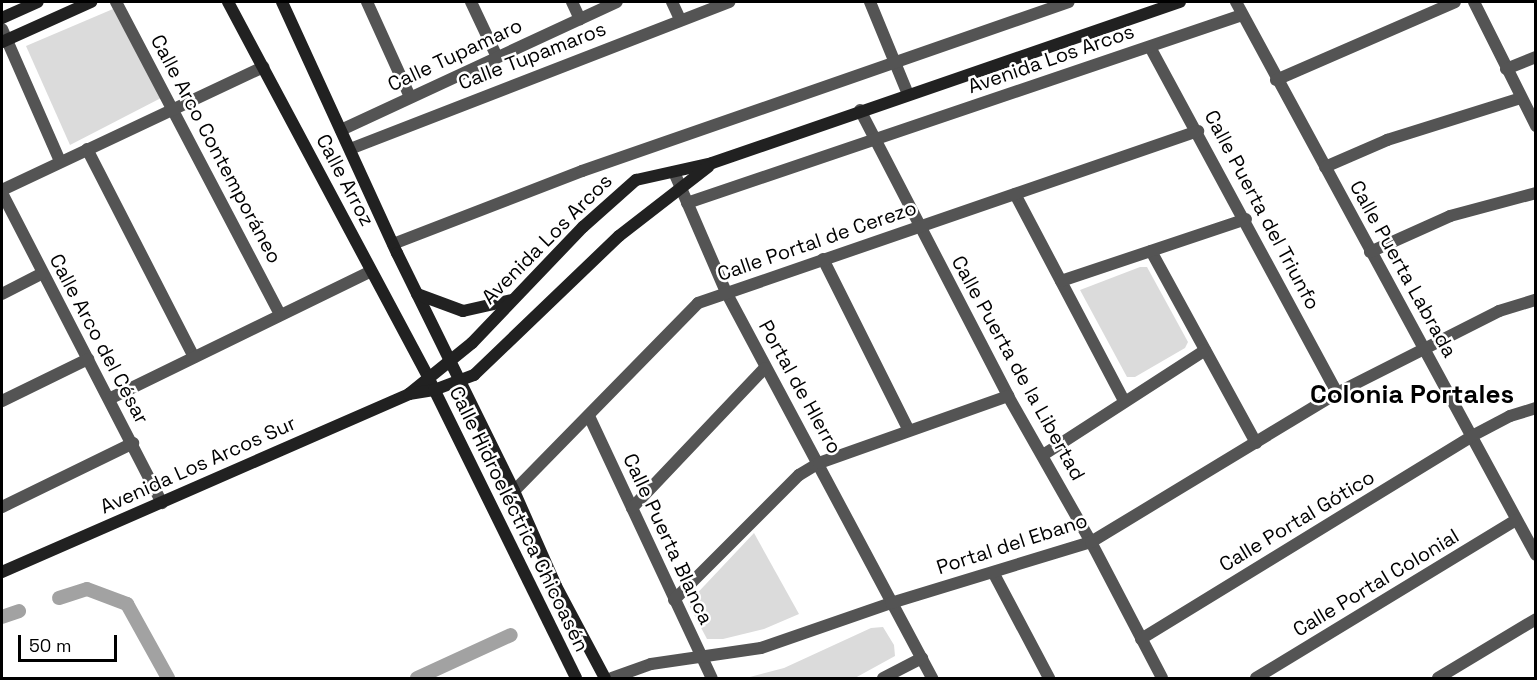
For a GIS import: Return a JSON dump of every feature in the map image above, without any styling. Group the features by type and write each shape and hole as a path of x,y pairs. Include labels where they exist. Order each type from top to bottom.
{"main road":[{"path":"2,18 38,2"},
{"path":"3,37 91,2"},
{"name":"Calle Arroz","path":"228,2 428,377"},
{"name":"Calle Arroz","path":"282,2 393,244 461,381"},
{"name":"Avenida Los Arcos","path":"428,377 452,361 626,186 642,178 712,163 860,110 1180,2"},
{"name":"Avenida Los Arcos","path":"434,390 461,381 483,368 619,236 712,163"},
{"path":"417,294 463,311 513,300"},
{"name":"Calle Hidroeléctrica Chicoasén","path":"428,377 576,678"},
{"name":"Avenida Los Arcos Sur","path":"409,394 428,377"},
{"name":"Calle Hidroeléctrica Chicoasén","path":"461,381 514,491 556,586 605,678"},
{"name":"Avenida Los Arcos Sur","path":"2,572 409,394 434,390"}],"street":[{"name":"Calle Arco Contemporáneo","path":"116,2 174,108 280,315"},
{"path":"367,2 410,97"},
{"path":"471,2 497,57"},
{"path":"572,2 580,19"},
{"name":"Calle Tupamaro","path":"341,130 617,2"},
{"path":"672,2 680,19"},
{"name":"Calle Tupamaros","path":"350,149 680,19 729,2"},
{"path":"870,2 908,94"},
{"path":"393,244 582,171 896,64 1069,2"},
{"name":"Calle Puerta Labrada","path":"1236,2 1276,80 1536,555"},
{"path":"1276,80 1455,2"},
{"path":"1474,2 1536,126"},
{"name":"Avenida Los Arcos","path":"687,203 1242,15"},
{"path":"3,37 60,161"},
{"name":"Calle Puerta del Triunfo","path":"1150,47 1246,219 1337,393"},
{"path":"1506,69 1536,57"},
{"path":"2,192 60,161 263,67"},
{"path":"1325,167 1387,140 1521,98"},
{"path":"860,110 873,140"},
{"name":"Calle Portal de Cerezo","path":"514,491 690,310 726,292 1198,131"},
{"name":"Calle Puerta de la Libertad","path":"873,140 1008,396 1044,455 1162,678"},
{"path":"87,149 194,357"},
{"name":"Portal de HIerro","path":"674,172 726,292 932,678"},
{"name":"Calle Arco del César","path":"2,192 41,274 111,398 162,503"},
{"path":"1370,252 1450,216 1536,193"},
{"path":"1016,194 1124,401"},
{"path":"1061,281 1246,219"},
{"path":"1151,251 1256,443"},
{"path":"823,259 908,429"},
{"path":"111,398 371,271"},
{"path":"2,294 41,274"},
{"name":"Portal del Ebano","path":"612,678 651,664 702,659 781,642 891,603 994,574 1091,542 1337,393 1499,311 1536,300"},
{"path":"1044,455 1205,350"},
{"path":"2,401 88,359"},
{"path":"632,508 765,368"},
{"path":"674,600 793,479 819,463 908,429 1008,396"},
{"name":"Calle Portal Gótico","path":"1142,639 1472,436 1510,416 1536,408"},
{"name":"Calle Puerta Blanca","path":"589,416 712,678"},
{"path":"2,507 133,443"},
{"name":"Calle Portal Colonial","path":"1256,678 1516,520"},
{"path":"994,574 1049,678"},
{"path":"1438,678 1536,619"},
{"path":"883,678 922,658"}],"shaded area":[{"path":"113,9 161,98 70,145 26,46"},
{"path":"1140,267 1147,267 1188,342 1185,348 1135,377 1127,377 1080,290"},
{"path":"754,533 799,614 764,629 723,639 707,639 688,603"},
{"path":"883,627 894,645 895,656 855,678 746,678 784,668 871,628"}],"waterway":[{"path":"59,598 87,589 127,604 168,678"},
{"path":"2,617 19,611"},
{"path":"417,678 511,635"}],"district":[{"name":"Colonia Portales","path":"1412,395"}]}
